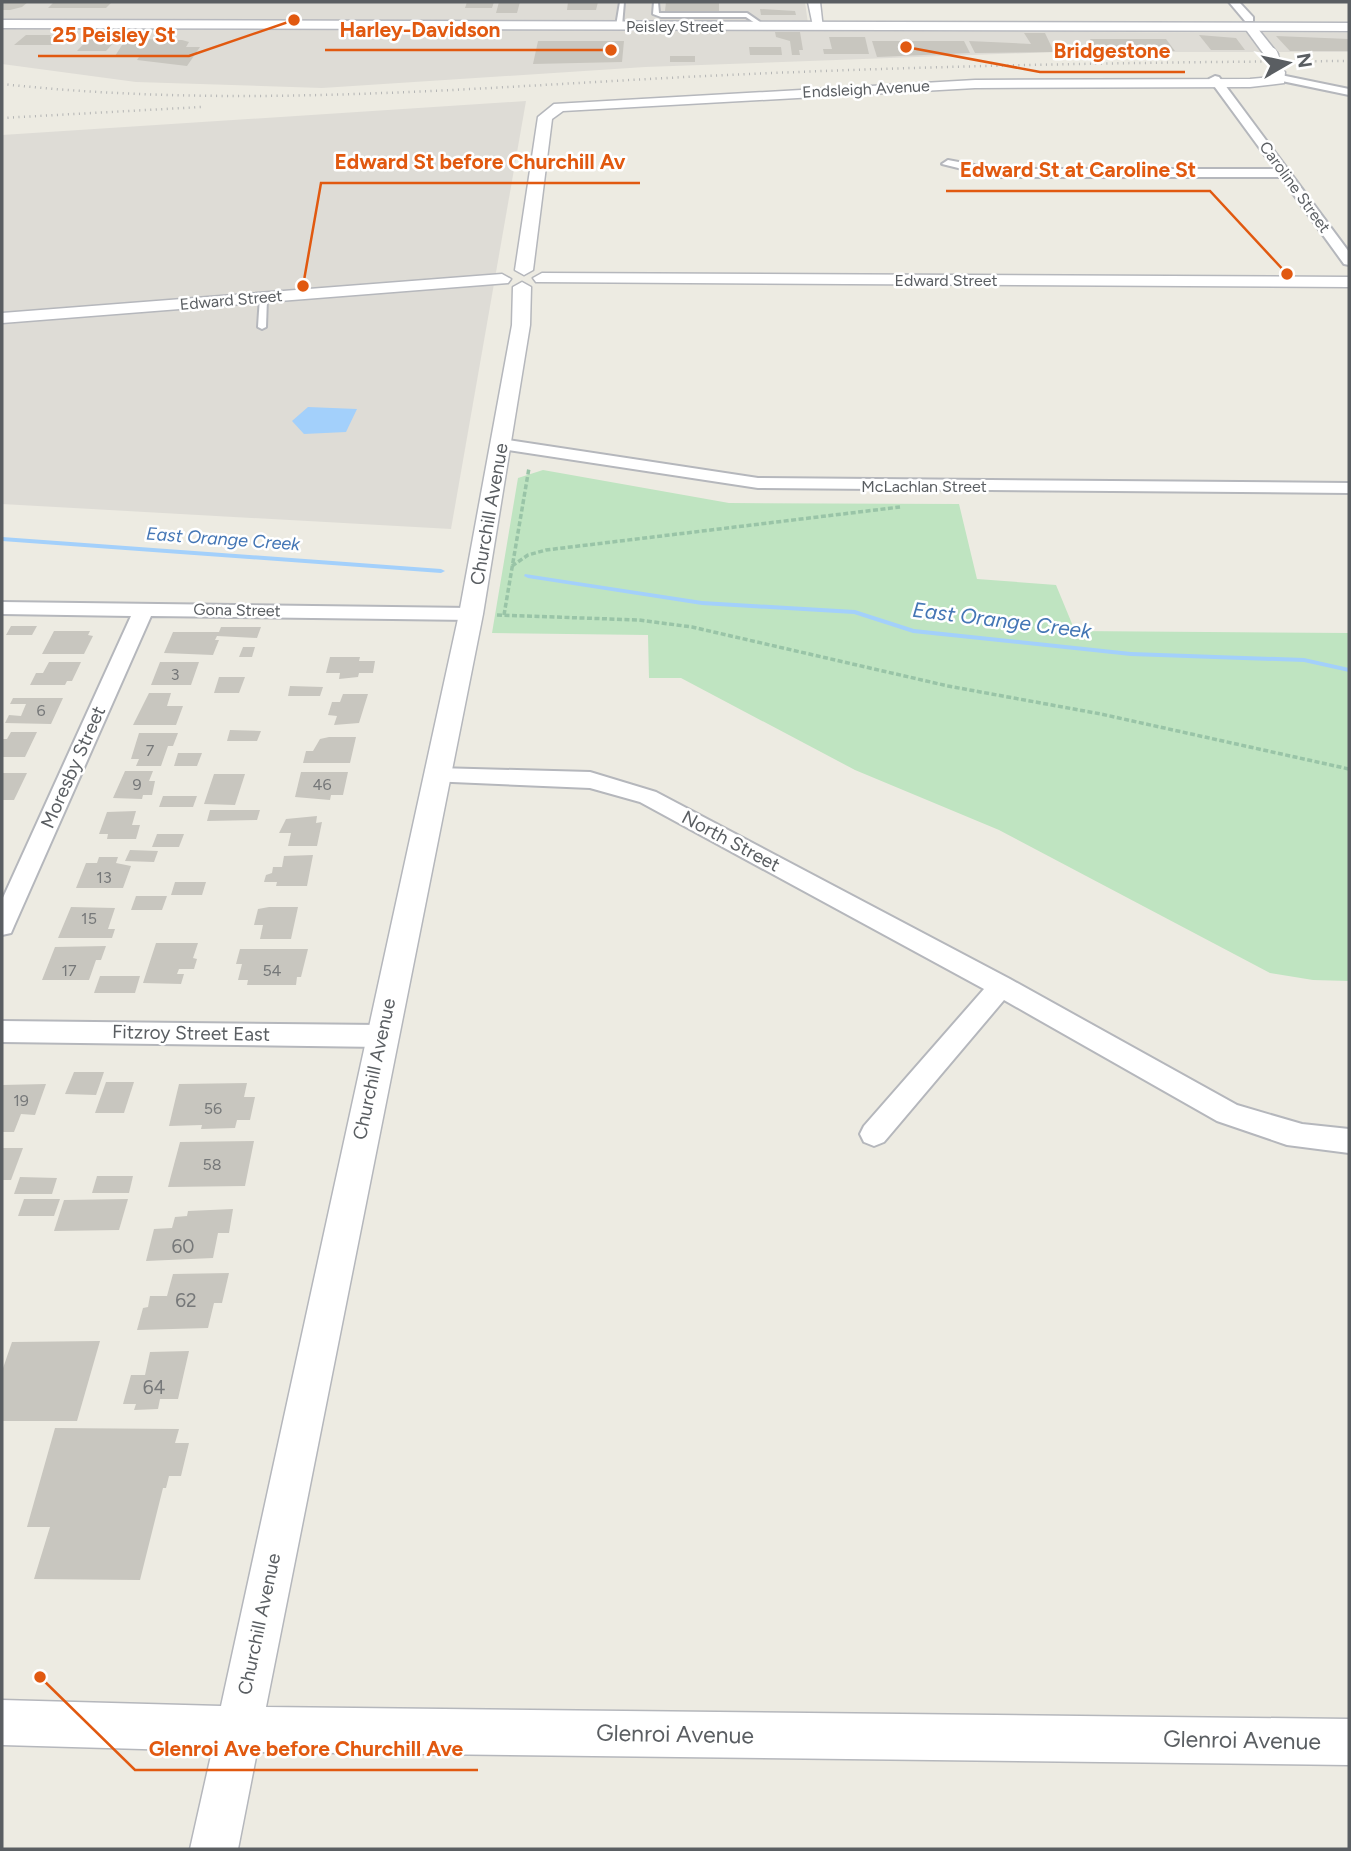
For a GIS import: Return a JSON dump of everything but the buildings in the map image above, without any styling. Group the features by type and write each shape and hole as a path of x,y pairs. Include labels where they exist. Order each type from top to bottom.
{"main road":[{"name":"Peisley Street","path":"2,24 820,26 1250,23 1349,27"}],"street":[{"path":"814,2 820,26"},
{"path":"1234,2 1271,54 1276,75"},
{"name":"Endsleigh Avenue","path":"1216,81 1250,83 1276,75"},
{"name":"Endsleigh Avenue","path":"559,107 947,85 1216,81 1276,75 1349,92"},
{"name":"Caroline Street","path":"1216,81 1349,261"},
{"path":"1241,113 1233,91 1250,83"},
{"name":"Churchill Avenue","path":"214,1849 381,1036 471,614 521,325 522,278 545,117 559,107"},
{"path":"948,164 995,173 1284,173"},
{"name":"Edward Street","path":"2,318 522,278 1349,282"},
{"name":"McLachlan Street","path":"501,444 758,483 1349,488"},
{"name":"Gona Street","path":"2,608 471,614"},
{"name":"Moresby Street","path":"2,926 144,609"},
{"name":"North Street","path":"438,776 553,777 627,788 671,808 1001,986 1227,1113 1262,1128 1296,1136 1349,1141"},
{"path":"874,1134 1001,986"},
{"name":"Fitzroy Street East","path":"2,1031 381,1036"},
{"name":"Glenroi Avenue","path":"2,1723 237,1729 1349,1742"}],"lane":[{"path":"619,26 622,2"},
{"path":"656,2 656,14 665,19 747,15 757,22"},
{"path":"733,2 735,15"},
{"path":"262,327 263,298"}],"path":[{"path":"504,615 529,467"},
{"path":"512,566 528,555 546,550 909,506"},
{"path":"471,614 639,620 692,627 937,683 1101,714 1349,769"}],"shaded area":[{"path":"2,2 805,2 809,31 1349,33 1349,52 1055,52 645,67 322,88 136,82 2,64"},
{"path":"526,101 451,529 2,504 2,135"}],"green space":[{"path":"543,470 729,503 959,504 977,579 1056,585 1075,631 1349,633 1349,981 1313,980 1270,973 999,830 855,770 681,678 649,678 648,635 492,633 518,478"}],"water":[{"path":"308,407 357,409 346,432 304,434 292,421"}],"waterway":[{"name":"East Orange Creek","path":"2,539 441,571"},
{"name":"East Orange Creek","path":"528,576 702,603 855,612 913,631 1131,654 1304,660 1349,670"}],"railway":[{"path":"2,84 88,91 259,96 429,91 851,70 1349,61"},
{"path":"2,118 201,107"}],"place":[{"name":"25 Peisley St","path":"294,20"},
{"name":"Bridgestone","path":"906,47"},
{"name":"Harley-Davidson","path":"611,50"},
{"name":"Edward St at Caroline St","path":"1287,274"},
{"name":"Edward St before Churchill Av","path":"303,286"},
{"name":"Glenroi Ave before Churchill Ave","path":"40,1677"}]}
